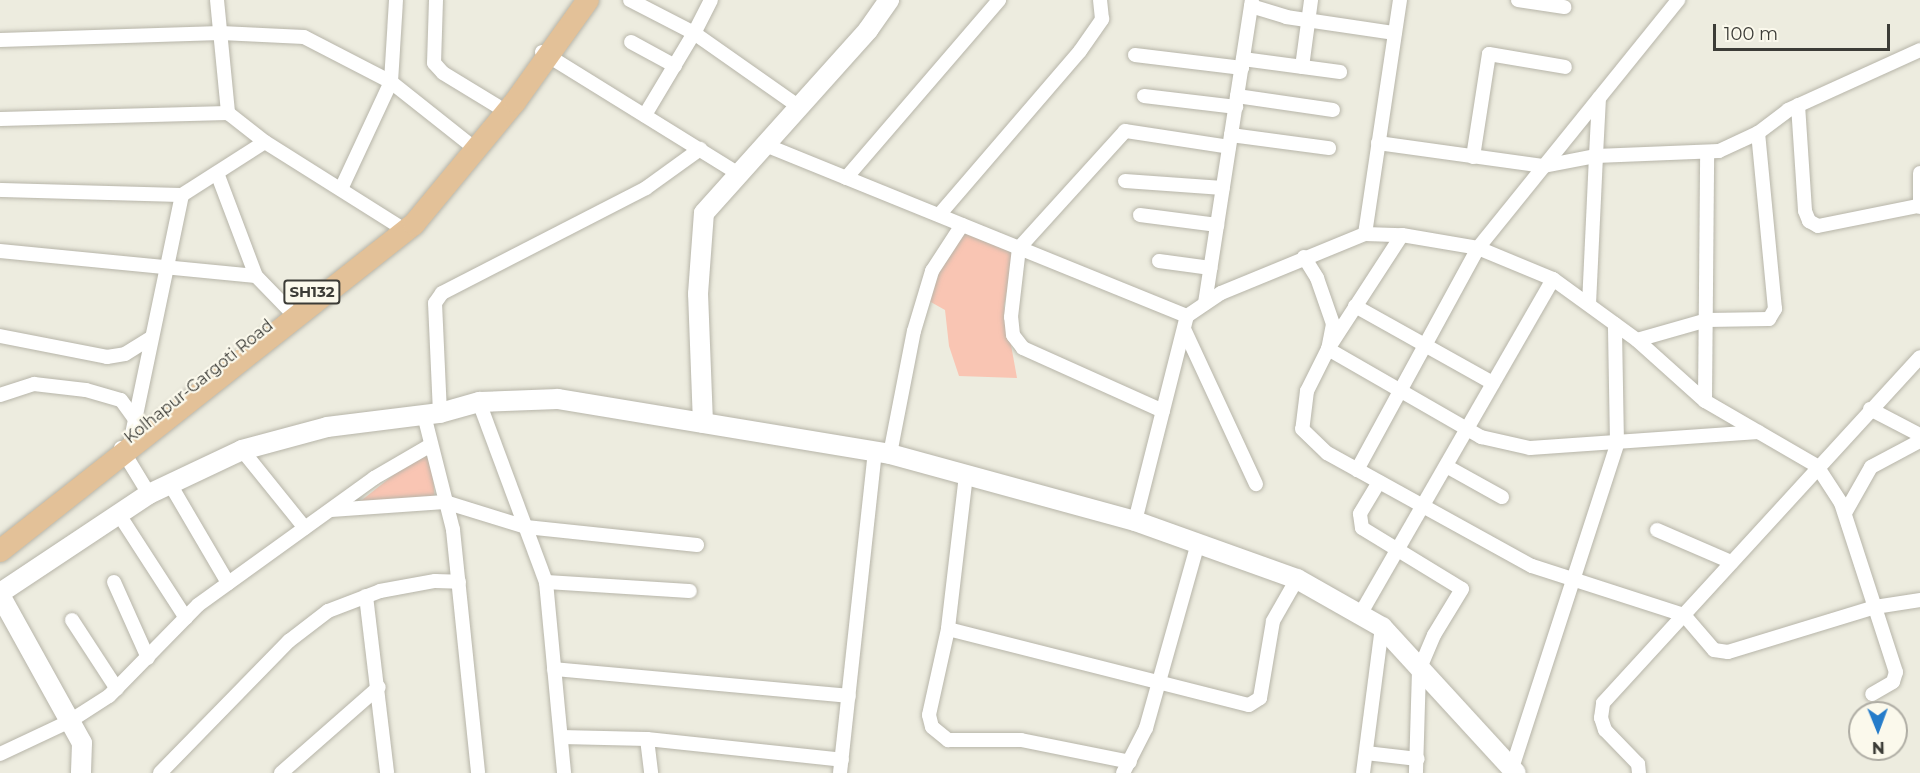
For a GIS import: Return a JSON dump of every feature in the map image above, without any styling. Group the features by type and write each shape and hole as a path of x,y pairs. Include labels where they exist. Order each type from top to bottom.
{"main road":[{"name":"Kolhapur-Gargoti Road","path":"0,534 128,439 211,370 398,225 496,106 544,53 574,0"},
{"path":"0,550 128,439 414,224 460,172 544,53 588,0"},
{"path":"703,423 698,294 700,235 704,213 737,173 868,30 888,0"},
{"path":"81,773 82,743 0,594 149,494 242,450 327,427 432,414 479,402 558,399 883,453 1135,520 1297,579 1361,612 1382,627 1514,771"}],"street":[{"path":"217,0 228,113"},
{"path":"340,189 391,82 396,0"},
{"path":"436,0 434,63 442,74 496,106"},
{"path":"630,0 694,33 798,106"},
{"path":"645,115 711,0"},
{"path":"846,178 999,0"},
{"path":"939,215 1080,51 1102,19 1100,0"},
{"path":"1302,67 1310,21 1311,0"},
{"path":"1365,234 1400,0"},
{"path":"1518,0 1564,7"},
{"path":"1357,470 1478,248 1678,0"},
{"path":"1205,303 1252,3 1310,21 1395,33"},
{"path":"0,40 221,33 304,37 391,82 468,142"},
{"path":"631,42 675,66"},
{"path":"1378,143 1544,166 1596,156 1719,151 1758,133 1798,105 1920,50"},
{"path":"544,53 737,173"},
{"path":"1473,156 1489,54 1565,67"},
{"path":"1135,55 1302,67 1340,72"},
{"path":"1144,96 1333,110"},
{"path":"1589,304 1599,98"},
{"path":"1798,105 1805,211 1809,221 1818,226 1919,206 1920,172"},
{"path":"0,119 228,113 265,142 398,225"},
{"path":"1163,411 1023,348 1013,335 1011,317 1020,248 1125,131 1329,148"},
{"path":"1637,340 1707,320 1758,322 1769,319 1775,309 1758,133"},
{"path":"0,190 182,195 265,142"},
{"path":"764,144 1020,248 1185,323 1256,484"},
{"path":"478,773 459,582 445,502 430,445 435,303 442,293 646,188 700,149"},
{"path":"1705,402 1707,152"},
{"path":"217,173 256,276 288,310"},
{"path":"1125,181 1223,188"},
{"path":"128,439 168,268 182,195"},
{"path":"1140,215 1217,225"},
{"path":"561,737 647,740 841,767 883,453 932,271 962,225"},
{"path":"1135,520 1185,323 1205,303 1304,256 1365,234 1402,235 1478,248 1553,279 1637,340 1705,402 1817,466 1835,490 1845,513 1896,672 1893,682 1872,694"},
{"path":"1402,235 1328,349 1307,391 1302,429 1327,453 1532,566 1573,582 1684,615 1714,650 1728,652 1875,607 1920,600"},
{"path":"0,251 256,276"},
{"path":"1304,256 1317,278 1333,324 1328,349"},
{"path":"1159,261 1211,268"},
{"path":"1361,612 1553,279"},
{"path":"1356,306 1493,383"},
{"path":"1514,771 1617,444 1615,324"},
{"path":"0,336 107,357 124,354 151,338"},
{"path":"1328,349 1401,388 1481,436 1530,448 1617,444 1758,432"},
{"path":"1639,773 1638,764 1605,730 1601,718 1603,703 1817,466 1918,361"},
{"path":"0,395 34,384 86,390 121,400 128,439 149,494"},
{"path":"479,402 546,582 564,773"},
{"path":"1870,409 1920,435"},
{"path":"1845,513 1871,466 1920,441"},
{"path":"0,754 70,721 117,689 186,618 228,583 329,510 430,445"},
{"path":"242,450 304,528"},
{"path":"1446,466 1502,497"},
{"path":"966,476 948,629 928,715 939,735 948,740 1021,740 1126,767 1159,685 1197,543"},
{"path":"1366,753 1417,766 1419,670 1434,635 1462,589 1362,528 1360,514 1379,482"},
{"path":"170,484 228,583"},
{"path":"329,510 445,502 526,527 697,545"},
{"path":"118,513 186,618"},
{"path":"1657,530 1731,562"},
{"path":"948,629 1084,661 1159,685 1249,705 1260,698 1273,621 1297,579"},
{"path":"159,773 289,641 328,611 366,596 435,581 459,582"},
{"path":"114,582 148,658"},
{"path":"546,582 690,591"},
{"path":"366,596 379,687 387,773"},
{"path":"72,620 117,689"},
{"path":"1363,773 1382,627"},
{"path":"554,669 849,696"},
{"path":"281,773 379,687"},
{"path":"647,740 651,773"}],"shaded area":[{"path":"965,232 1015,253 1004,306 1017,378 959,376 949,346 945,310 929,301 937,274"},
{"path":"431,445 435,503 352,508"}]}
